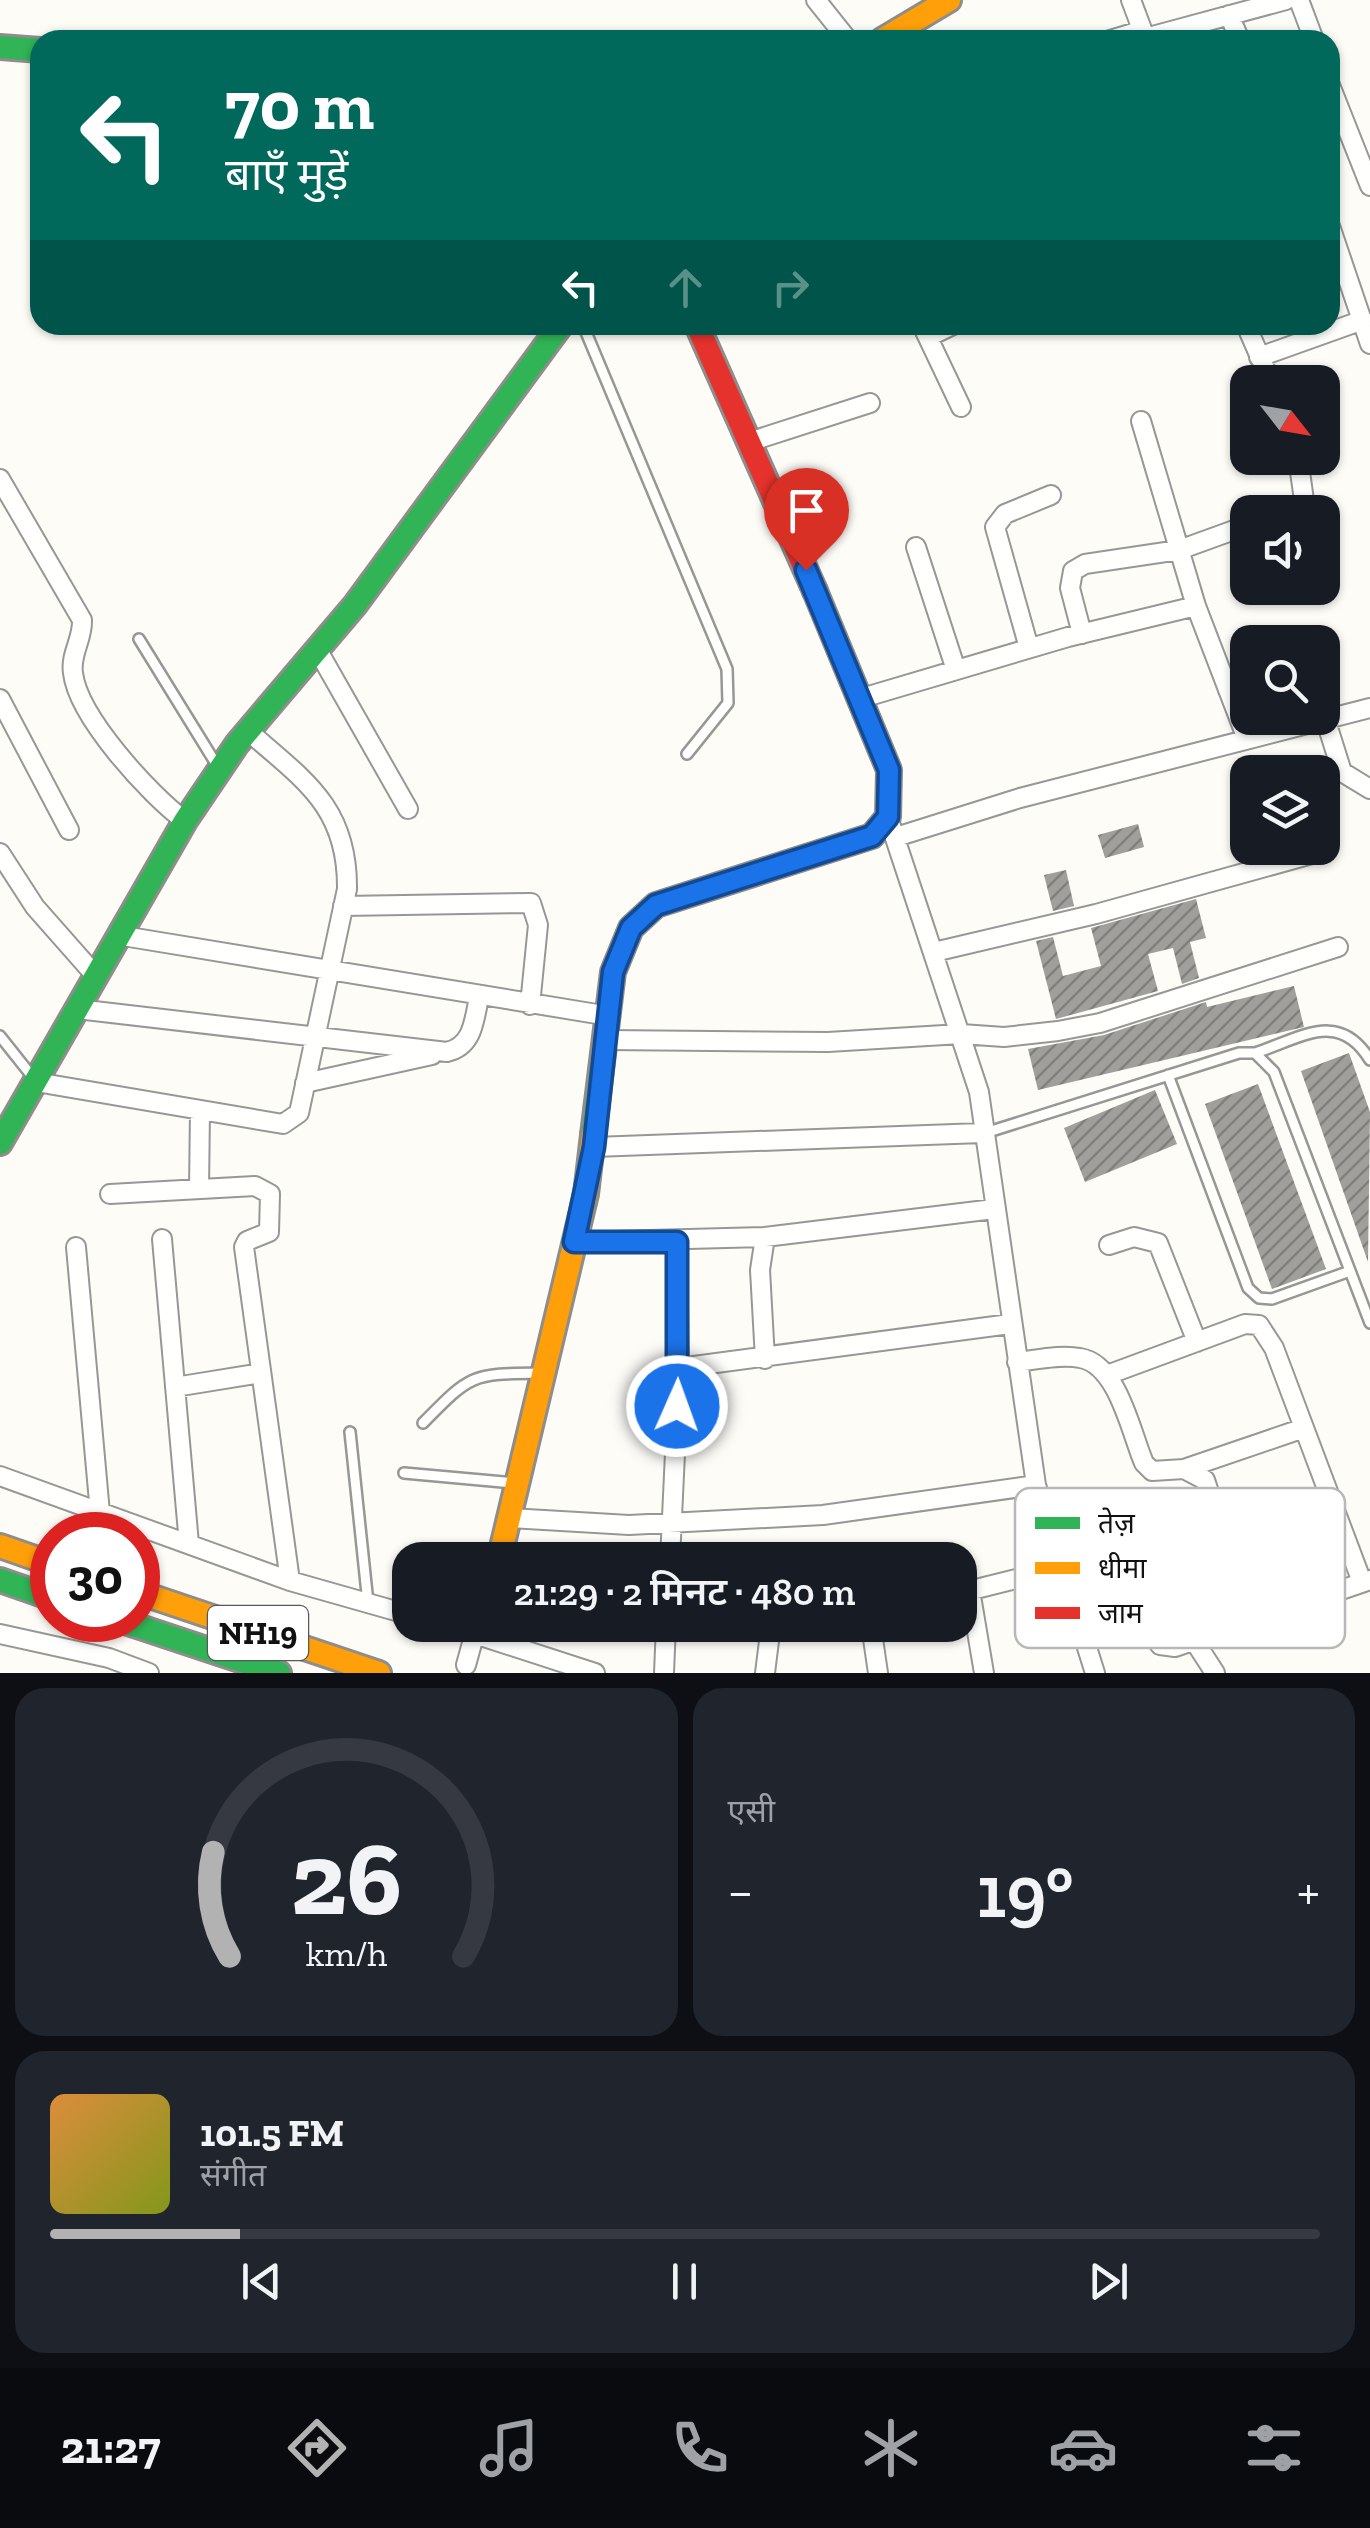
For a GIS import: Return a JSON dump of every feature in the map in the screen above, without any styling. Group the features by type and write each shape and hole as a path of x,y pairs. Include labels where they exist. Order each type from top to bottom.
{"main road":[{"path":"899,30 949,0"},
{"path":"0,48 30,50"},
{"path":"0,1143 117,935 220,769 462,465 553,335"},
{"path":"504,1542 594,1147 613,972 631,928 656,905 892,827 889,770 862,698 701,335"},
{"path":"0,1546 30,1556"},
{"path":"0,1580 30,1590"},
{"name":"NH19","path":"160,1599 378,1673"},
{"name":"NH19","path":"160,1633 279,1673"}],"street":[{"path":"816,0 840,30"},
{"path":"1131,0 1143,30"},
{"path":"1178,30 1286,0"},
{"path":"1299,0 1310,30"},
{"path":"1230,15 1236,30"},
{"path":"1340,110 1370,186"},
{"path":"1340,254 1370,344"},
{"path":"1340,328 1363,320"},
{"path":"927,335 961,407"},
{"path":"1250,335 1263,365"},
{"path":"1259,357 1321,335"},
{"path":"749,442 870,402"},
{"path":"1142,421 1196,606 1247,739"},
{"path":"0,479 82,620 82,634 72,660 80,694 140,783 185,821"},
{"path":"1029,648 994,527 1004,514 1051,495"},
{"path":"1082,634 1070,588 1073,571 1085,564 1179,550 1230,532"},
{"path":"916,547 956,670"},
{"path":"862,698 1029,648 1196,606"},
{"path":"318,649 408,809"},
{"path":"0,700 69,830"},
{"path":"1340,715 1370,708"},
{"path":"36,1082 283,1124 298,1113 343,906 347,859 331,813 319,793 248,730"},
{"path":"1037,1488 979,1092 892,827 982,809 1262,735"},
{"path":"1330,735 1342,772 1370,790"},
{"path":"0,853 35,907 95,975"},
{"path":"934,952 1096,914 1273,865"},
{"path":"343,906 530,902 538,925 530,1005"},
{"path":"117,935 530,1005 608,1028 778,1044 960,1034 1004,1037 1100,1023 1338,947"},
{"path":"305,1083 460,1048 468,1040 479,997"},
{"path":"77,1009 447,1052"},
{"path":"198,1189 200,1111"},
{"path":"594,1147 982,1133"},
{"path":"110,1194 255,1186 270,1194 270,1232 247,1240 244,1247 290,1581"},
{"path":"574,1242 765,1237 994,1209"},
{"path":"765,1237 760,1270 766,1359"},
{"path":"1109,1245 1134,1237 1158,1243 1165,1251 1197,1342"},
{"path":"162,1239 188,1544"},
{"path":"670,1542 680,1368 677,1242"},
{"path":"0,1476 100,1512 76,1246"},
{"path":"680,1368 1010,1324"},
{"path":"1108,1375 1245,1324 1259,1325 1274,1348 1328,1488"},
{"path":"1016,1362 1078,1357 1093,1361 1108,1375 1144,1463 1163,1474 1304,1428"},
{"path":"175,1387 261,1373"},
{"path":"1184,1469 1205,1480 1210,1488"},
{"path":"510,1518 629,1525 823,1515 1036,1485"},
{"path":"1345,1529 1366,1581"},
{"path":"160,1534 290,1581 392,1609"},
{"path":"977,1589 1015,1579"},
{"path":"0,1634 109,1658 149,1673"},
{"path":"466,1665 472,1642"},
{"path":"511,1642 595,1673"},
{"path":"664,1673 665,1642"},
{"path":"765,1673 769,1642"},
{"path":"873,1642 878,1673"},
{"path":"977,1642 984,1673"},
{"path":"1087,1648 1095,1673"},
{"path":"1198,1648 1215,1673"}],"lane":[{"path":"588,335 727,669 728,703 687,754"},
{"path":"138,639 220,769"},
{"path":"982,1133 1332,1028 1348,1032 1370,1060"},
{"path":"0,1036 36,1082"},
{"path":"1254,1052 1274,1072 1370,1323"},
{"path":"1168,1075 1248,1288 1259,1298 1272,1299 1350,1271"},
{"path":"423,1423 466,1380 477,1375 542,1372"},
{"path":"350,1432 368,1602"},
{"path":"404,1473 517,1484"}],"building":[{"path":"1138,824 1144,847 1105,858 1098,835"},
{"path":"1066,870 1074,906 1053,911 1044,875"},
{"path":"1196,899 1206,938 1190,942 1199,978 1182,984 1173,948 1148,954 1158,991 1056,1019 1036,941 1053,937 1063,976 1101,966 1091,928"},
{"path":"1294,986 1304,1027 1038,1090 1028,1049 1104,1035 1206,1002 1207,1007"},
{"path":"1349,1053 1370,1112 1368,1262 1301,1071"},
{"path":"1258,1084 1326,1269 1272,1289 1205,1104"},
{"path":"1155,1090 1177,1144 1085,1182 1064,1128"}],"traffic: fast":[{"path":"0,47 30,49"},
{"path":"0,1143 185,821 237,744 355,605 554,335"},
{"path":"593,1135 613,972 631,928 656,905 872,836 888,817 889,770 815,591"},
{"path":"0,1580 30,1590"},
{"path":"160,1634 279,1673"}],"traffic: slow":[{"path":"899,30 949,0"},
{"path":"503,1542 586,1194 593,1135"},
{"path":"0,1546 30,1556"},
{"path":"160,1599 379,1673"}],"traffic: jam":[{"path":"701,335 815,591"}],"route":[{"path":"677,1406 677,1242 574,1242 594,1147 613,972 631,928 656,905 872,836 888,817 889,770 806,570"}]}
